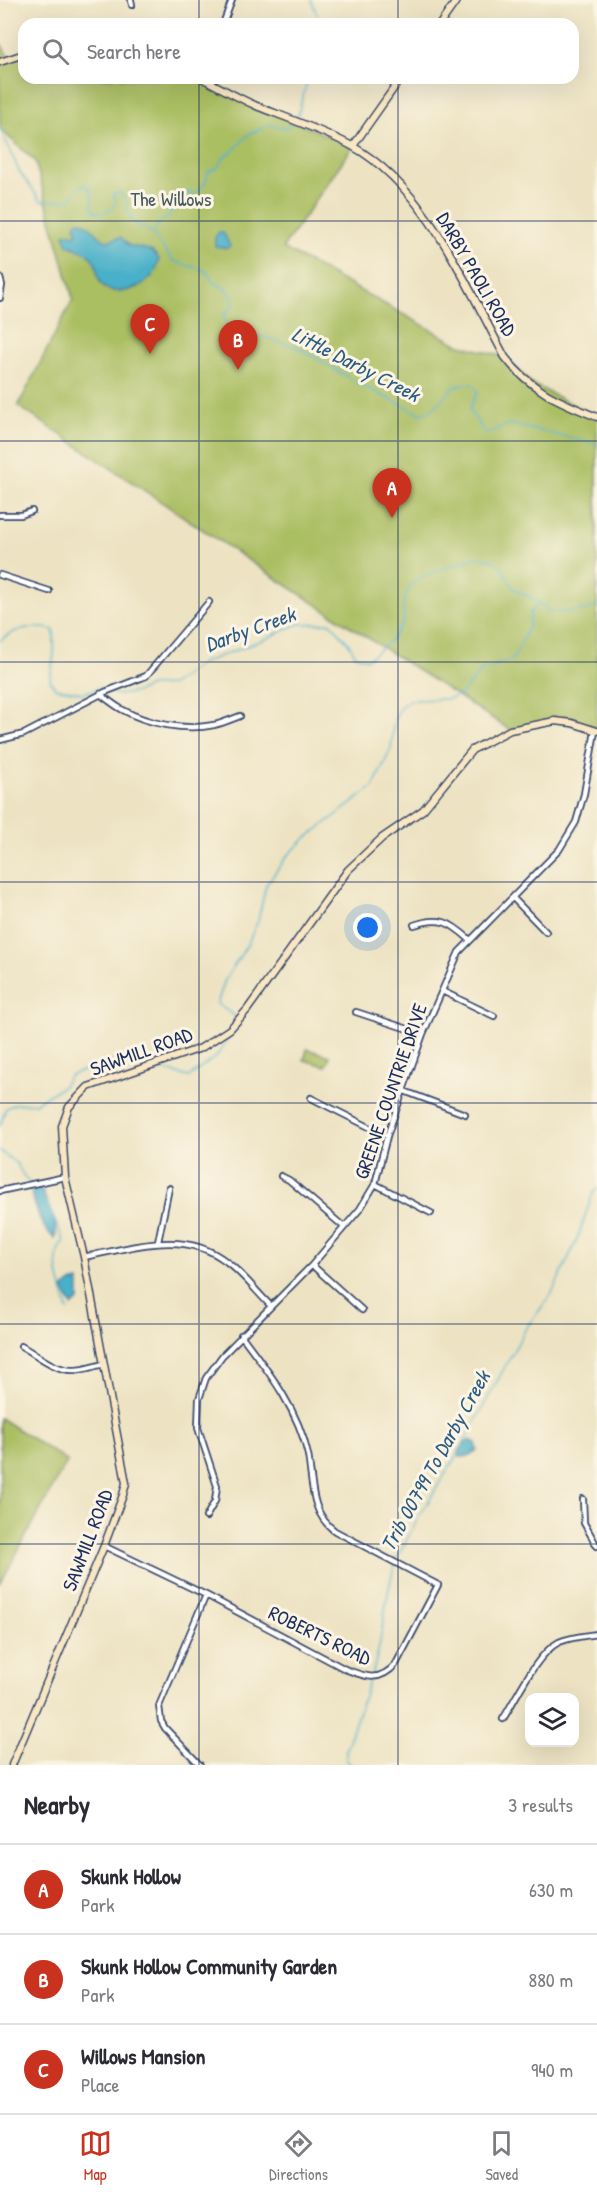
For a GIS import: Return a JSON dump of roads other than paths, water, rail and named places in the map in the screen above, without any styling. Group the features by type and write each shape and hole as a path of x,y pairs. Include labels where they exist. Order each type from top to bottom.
{"street":[{"path":"225,18 232,0"},
{"path":"444,18 457,0"},
{"path":"0,62 18,56"},
{"name":"DARBY PAOLI ROAD","path":"214,84 257,106 301,122 353,146 397,180 441,238 505,357 516,371 566,405 597,417"},
{"path":"353,146 397,84"},
{"path":"0,278 2,285 0,298"},
{"path":"0,515 18,516 32,511"},
{"path":"0,575 49,591"},
{"path":"0,740 24,734 102,693 146,676 209,602"},
{"path":"102,693 122,710 147,721 191,727 213,725 240,716"},
{"name":"SAWMILL ROAD","path":"12,1765 104,1546 126,1483 84,1257 65,1177 62,1126 69,1107 88,1087 201,1048 230,1029 247,1010 348,870 382,838 423,810 472,750 510,730 555,722 572,723 596,731"},
{"name":"GREENE COUNTRIE DRIVE","path":"206,1516 215,1501 217,1486 198,1428 199,1399 211,1371 270,1305 312,1265 360,1209 375,1184 387,1136 423,1034 459,952 469,939 559,850 576,822 584,794 596,731"},
{"path":"513,898 546,932"},
{"path":"414,925 433,920 442,921 454,925 469,939"},
{"path":"442,992 494,1016"},
{"path":"356,1012 423,1034"},
{"path":"404,1091 465,1114"},
{"path":"311,1098 387,1136"},
{"path":"281,1176 289,1180 344,1227"},
{"path":"0,1191 65,1177"},
{"path":"375,1184 432,1213"},
{"path":"158,1242 169,1188"},
{"path":"84,1257 158,1242 189,1244 213,1253 229,1263 270,1305"},
{"path":"312,1265 362,1310"},
{"name":"ROBERTS ROAD","path":"104,1546 206,1595 345,1669 366,1677 380,1676 396,1664 438,1585 335,1531 325,1521 314,1500 306,1449 290,1405 242,1335"},
{"path":"21,1346 56,1366 73,1371 104,1364"},
{"path":"583,1499 584,1523 597,1546"},
{"path":"200,1765 165,1728 161,1721 159,1706 206,1595"},
{"path":"503,1719 549,1649 561,1642 597,1634"}],"water":[{"path":"81,221 106,241 121,237 128,245 152,251 159,259 153,274 141,285 129,290 116,291 105,287 98,276 94,260 68,245 64,234 74,235 78,232 75,226"},
{"path":"219,232 223,232 230,246 227,248 215,246 215,237"},
{"path":"34,1186 42,1190 49,1207 54,1221 55,1238 46,1230 40,1218 31,1192"},
{"path":"79,1281 79,1301 72,1306 63,1289 70,1283"},
{"path":"470,1440 476,1443 477,1450 470,1456 460,1457 458,1452"}],"waterway":[{"path":"311,0 318,18"},
{"path":"297,118 306,84"},
{"path":"153,232 159,223 168,217 178,201 188,202 188,191 194,194 199,190 208,172 217,168 226,155 231,153 249,134 270,125 286,128 294,122"},
{"name":"Little Darby Creek","path":"0,127 19,171 41,201 69,200 81,186 85,185 91,192 92,208 102,213 112,208 116,202 113,195 120,192 127,202 127,210 133,222 152,233 173,261 206,271 213,282 228,290 235,303 224,314 226,322 233,328 297,347 363,386 421,414 433,408 454,387 472,384 478,392 470,411 486,434 509,424 597,444"},
{"name":"Darby Creek","path":"110,692 119,695 137,692 151,686 172,685 202,663 299,624 331,623 355,655 368,659 392,639 404,621 403,604 411,584 428,574 477,557 491,559 502,567 513,588 540,603 551,613 584,610 597,606"},
{"path":"235,1019 235,1016 217,1004 225,980 247,945 258,921 266,885 288,855 305,839 373,787 391,749 394,722 400,707 409,700 449,699 462,693 481,671 513,659 529,626 530,613 540,603"},
{"name":"Darby Creek","path":"0,641 26,628 54,630 54,654 50,680 55,688 83,693 100,688 105,690"},
{"path":"153,1067 189,1077 218,1055 233,1030"},
{"path":"0,1126 6,1108 15,1104 35,1103 62,1087 70,1075 110,1062 139,1062 146,1065"},
{"path":"0,1151 17,1164 30,1183"},
{"name":"Trib 00799 To Darby Creek","path":"462,1446 526,1328 551,1295 577,1240 593,1193 597,1189"},
{"path":"47,1203 64,1241 59,1247 57,1264 68,1311"},
{"name":"Trib 00799 To Darby Creek","path":"396,1560 458,1453"},
{"name":"Trib 00799 To Darby Creek","path":"372,1674 395,1565"},
{"name":"Trib 00799 To Darby Creek","path":"351,1765 346,1759 346,1750 370,1678"}],"place":[{"name":"Willows Mansion","path":"150,354"},
{"name":"Skunk Hollow Community Garden","path":"238,370"},
{"name":"Skunk Hollow","path":"392,518"}],"park label":[{"name":"The Willows","path":"171,198"}]}
